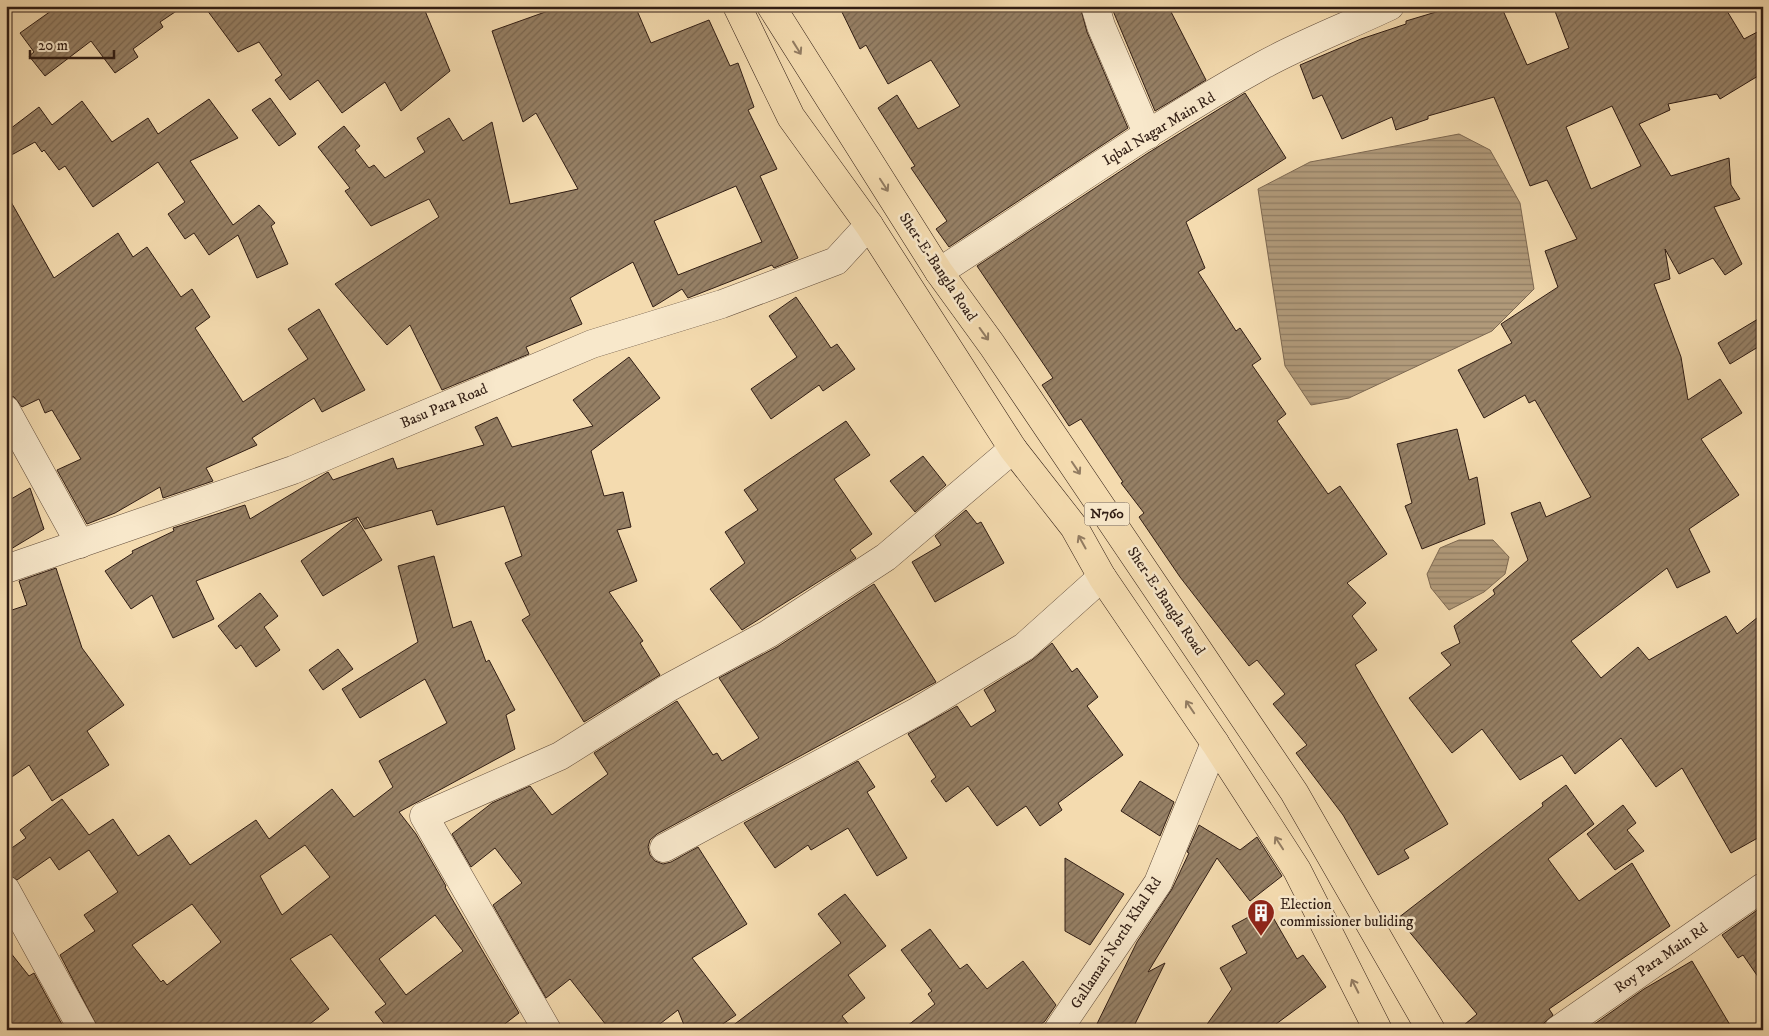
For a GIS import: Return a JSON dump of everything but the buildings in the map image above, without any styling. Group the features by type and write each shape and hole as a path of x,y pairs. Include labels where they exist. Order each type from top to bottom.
{"highway":[{"name":"N760","path":"737,6 791,117 869,225 1013,449 1074,527 1102,577 1215,743 1297,870 1378,1030"},
{"name":"Sher-E-Bangla Road","path":"771,6 939,272 992,345 1294,792 1431,1030"},
{"path":"1147,643 1181,624"}],"street":[{"path":"1095,6 1101,26 1148,135"},
{"name":"Iqbal Nagar Main Rd","path":"939,272 1012,226 1076,179 1264,65 1390,6"},
{"name":"Basu Para Road","path":"6,569 293,470 592,344 722,304 836,261 869,225"},
{"path":"6,410 80,544"},
{"path":"547,1030 424,816 560,756 668,688 768,634 886,557 1013,449"},
{"path":"664,848 918,710 1024,648 1102,577"},
{"name":"Gallamari North Khal Rd","path":"1058,1030 1158,884 1215,743"},
{"name":"Roy Para Main Rd","path":"1558,1030 1763,887"},
{"path":"6,890 84,1030"}],"shaded area":[{"path":"1459,134 1490,150 1520,203 1534,289 1492,331 1349,398 1311,405 1285,366 1258,189 1310,162"},
{"path":"1459,540 1493,540 1509,557 1505,574 1484,592 1449,610 1431,588 1427,574 1440,548"}],"place":[{"name":"Election commissioner buliding","path":"1261,937"}]}
